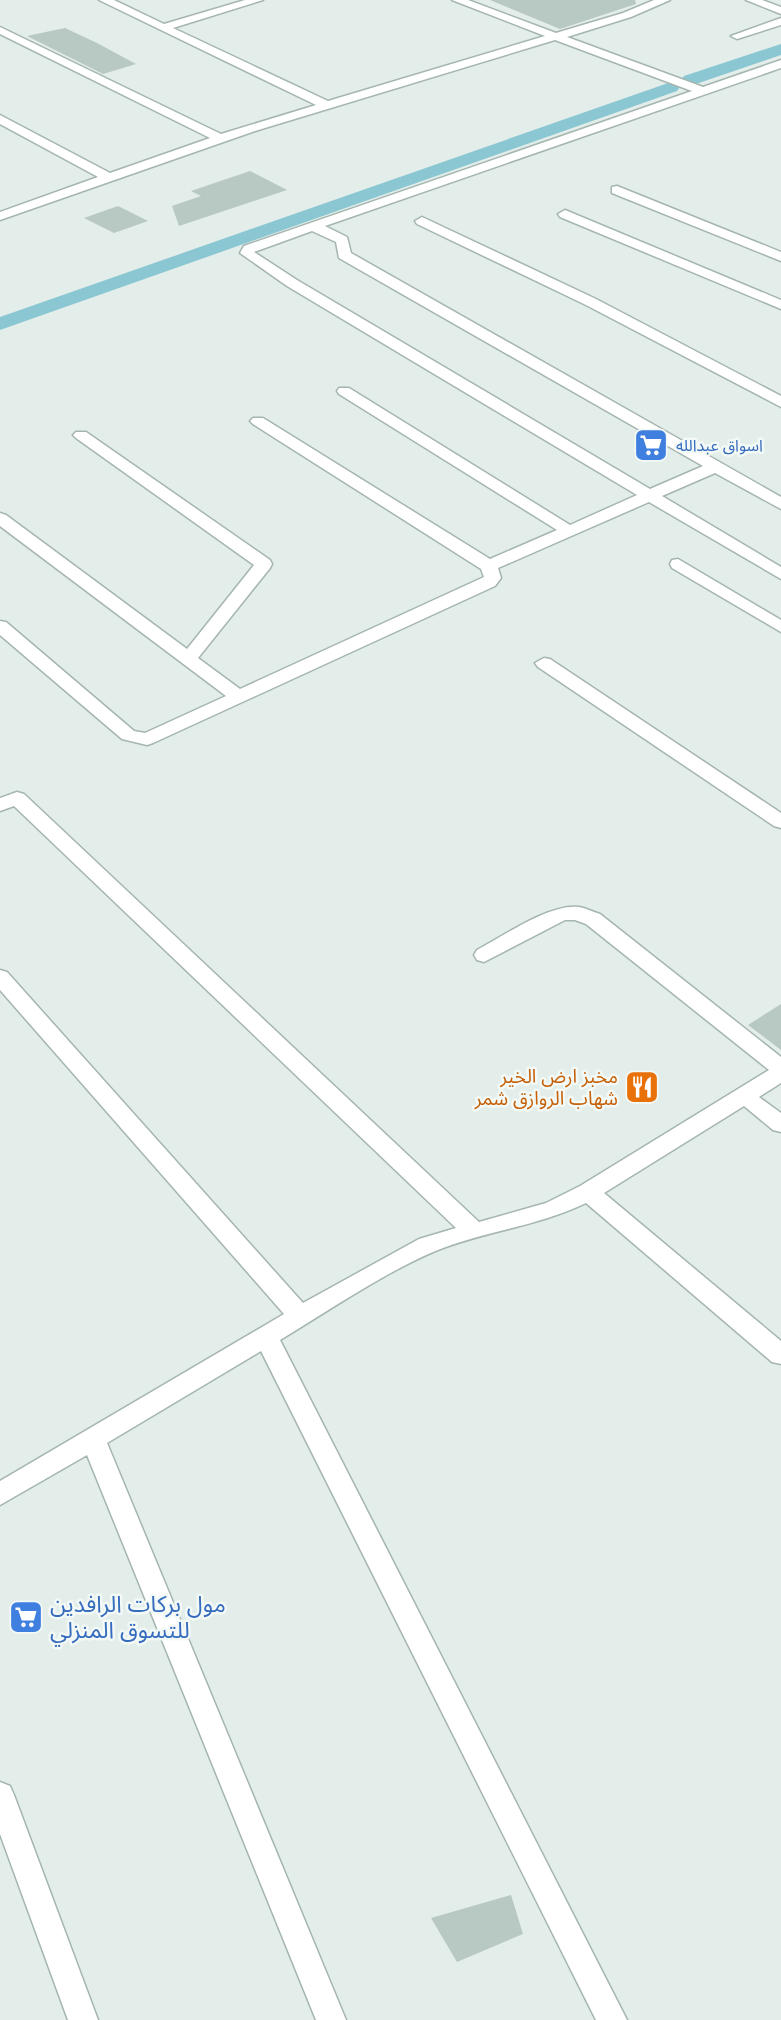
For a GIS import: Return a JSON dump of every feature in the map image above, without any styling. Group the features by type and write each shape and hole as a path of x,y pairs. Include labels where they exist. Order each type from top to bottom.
{"street":[{"path":"105,0 326,105"},
{"path":"164,27 257,0"},
{"path":"458,0 703,91"},
{"path":"0,216 326,105 627,15 664,0"},
{"path":"752,0 781,11"},
{"path":"737,36 781,21"},
{"path":"0,30 222,139"},
{"path":"781,64 313,226 249,249 247,253 292,283 781,574"},
{"path":"0,119 109,178"},
{"path":"617,190 781,257"},
{"path":"565,214 781,305"},
{"path":"422,221 591,302 781,402"},
{"path":"313,226 342,240 344,255 781,504"},
{"path":"344,391 569,531"},
{"path":"0,626 128,735 136,738 159,735 493,578 489,566 258,422"},
{"path":"81,435 264,564 188,659"},
{"path":"489,566 715,467"},
{"path":"0,518 239,697"},
{"path":"678,564 781,628"},
{"path":"544,663 781,822"},
{"path":"0,805 18,798 474,1231"},
{"path":"0,1494 300,1316 427,1245 553,1209 588,1192 781,1070 593,919 578,913 561,914 484,955"},
{"path":"0,977 300,1316"},
{"path":"754,1103 781,1124"},
{"path":"588,1192 781,1355"},
{"path":"266,1336 612,2020"},
{"path":"93,1439 331,2020"},
{"path":"0,1795 83,2020"}],"building":[{"path":"490,0 635,0 636,4 560,29"},
{"path":"65,28 136,64 103,74 27,36"},
{"path":"250,171 287,190 179,226 172,206 201,196 191,191"},
{"path":"118,206 148,221 114,233 84,218"},
{"path":"781,1004 781,1050 748,1025"},
{"path":"511,1895 523,1934 457,1962 431,1918"}],"waterway":[{"path":"690,80 781,49"},
{"path":"0,324 671,87"}],"place":[{"name":"اسواق عبدالله","path":"651,445"},
{"name":"مخبز ارض الخير شهاب الروازق شمر","path":"642,1087"},
{"name":"مول بركات الرافدين للتسوق المنزلي","path":"26,1617"}]}
